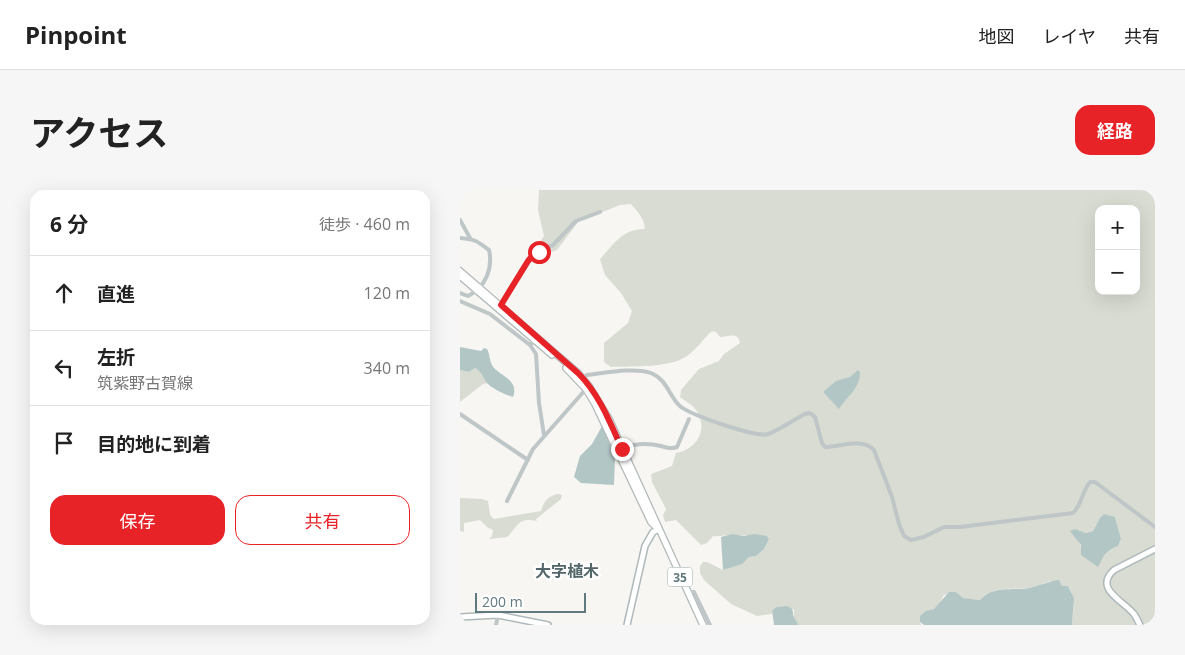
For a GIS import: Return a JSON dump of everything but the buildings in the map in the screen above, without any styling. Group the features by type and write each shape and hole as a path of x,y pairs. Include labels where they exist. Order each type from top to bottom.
{"main road":[{"name":"35","path":"460,271 534,341 580,378 588,388 609,419 702,625"},
{"name":"35","path":"460,276 501,305 534,341"},
{"name":"35","path":"588,388 651,522 659,529"}],"street":[{"path":"501,305 533,255 553,245 576,221 600,212"},
{"path":"460,220 470,238 489,250 491,260 490,269 478,289 468,296 460,294"},
{"path":"460,238 470,238"},
{"path":"460,301 490,314 534,341 539,403 544,436"},
{"path":"580,378 587,374 649,372 664,382 682,407 701,416 759,435 770,433 810,413 815,417 822,443 825,447 857,443 870,445 874,450 892,498 901,530 904,536 911,540 924,537 946,527 960,527 1073,513 1079,506 1083,493 1090,482 1095,482 1155,527"},
{"path":"507,501 533,449 588,388"},
{"path":"460,414 528,460"},
{"path":"622,449 636,444 661,446 671,449 677,447 689,420"},
{"path":"627,625 645,546 653,532 659,529"},
{"path":"1140,625 1134,615 1111,594 1107,582 1114,570 1155,549"},
{"path":"687,593 694,592 710,625"},
{"path":"460,617 498,615 548,625"},
{"path":"496,625 498,615"}],"shaded area":[{"path":"539,190 1155,190 1155,625 1072,625 1073,605 1071,590 1068,586 1062,586 1050,581 1038,586 990,592 980,600 962,598 956,592 944,595 937,607 930,610 920,622 921,625 798,625 794,618 794,610 788,608 778,607 772,610 772,614 757,616 731,604 704,580 700,573 700,566 703,562 707,562 723,570 742,563 749,557 756,556 764,549 769,539 767,536 713,536 707,543 701,545 676,520 665,522 663,515 666,509 652,482 651,474 672,466 676,453 690,447 699,437 701,431 700,417 695,408 680,397 681,390 699,369 719,361 724,354 740,343 739,339 735,336 720,337 716,332 712,331 691,353 680,360 650,366 611,367 604,362 604,343 628,323 632,311 621,293 605,275 600,259 625,234 637,229 645,229 642,218 631,204 620,205 578,222 557,250 544,254 536,248 544,236 538,210","holes":["1115,517 1121,539 1118,546 1109,550 1102,559 1082,550 1075,529 1086,533 1093,531 1100,518"]},
{"path":"460,347 481,351 484,348 487,349 492,365 511,382 514,391 513,397 490,386 475,368 469,372 460,370"},
{"path":"475,368 483,374 488,383 483,384 460,402 460,370 469,372"},
{"path":"858,370 860,372 858,383 839,409 824,391 836,381 850,377"},
{"path":"602,426 615,457 614,485 581,483 574,477 580,456 592,444"},
{"path":"558,494 562,495 561,499 536,519 537,521 522,521 507,537 489,539 492,536 493,530 480,520 464,523 464,532 460,531 460,498 488,501 490,515 494,519 541,511 547,500"},
{"path":"1104,514 1115,517 1121,539 1118,546 1105,554 1098,567 1081,555 1081,545 1070,531 1075,529 1086,533 1093,531"},
{"path":"732,534 744,536 754,534 767,536 769,539 764,549 756,556 749,557 742,564 723,570 721,537"},
{"path":"1059,580 1062,586 1068,586 1074,598 1072,625 924,625 920,622 920,616 926,611 934,609 949,592 956,592 963,598 980,600 985,595 997,590 1023,589"},
{"path":"786,606 792,609 798,625 774,625 772,610 777,607"}],"district":[{"name":"大字植木","path":"567,571"}],"route":[{"path":"539,252 528,261 501,305 578,373 589,386 609,419 622,449"}]}
